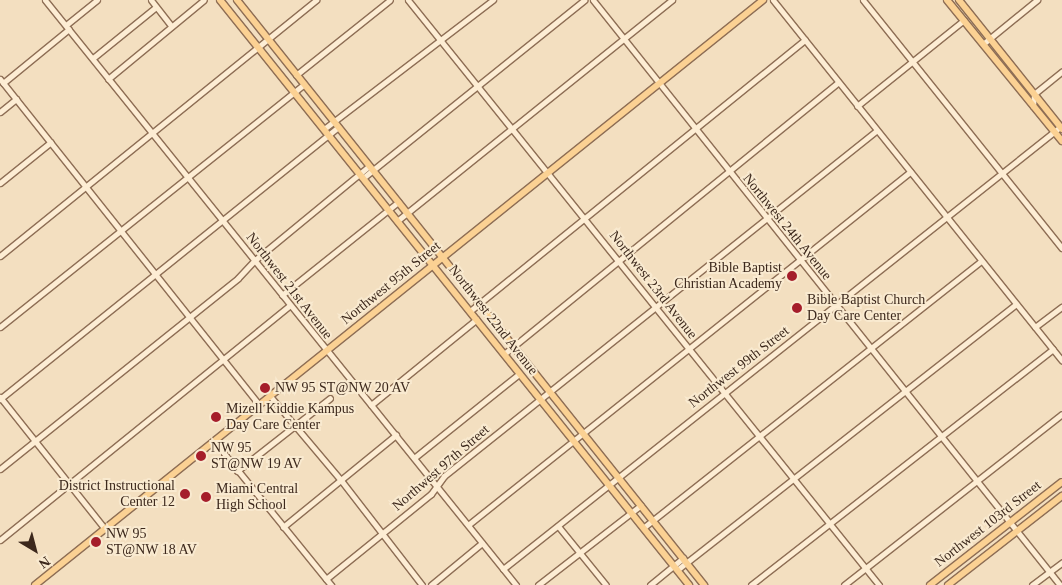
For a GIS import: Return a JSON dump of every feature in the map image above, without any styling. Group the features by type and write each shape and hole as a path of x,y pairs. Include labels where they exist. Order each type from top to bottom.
{"main road":[{"name":"Northwest 22nd Avenue","path":"220,0 689,585"},
{"name":"Northwest 22nd Avenue","path":"237,0 704,585"},
{"name":"Northwest 95th Street","path":"35,585 434,266 762,0"},
{"path":"947,0 1062,141"},
{"path":"960,0 1061,128"},
{"name":"Northwest 103rd Street","path":"930,585 1062,482"},
{"name":"Northwest 103rd Street","path":"948,585 1062,496"}],"street":[{"name":"Northwest 21st Avenue","path":"45,0 516,585"},
{"path":"97,0 1,81 259,405"},
{"path":"151,0 171,26"},
{"path":"108,78 204,0"},
{"path":"0,256 316,0"},
{"path":"296,75 390,0"},
{"name":"Northwest 23rd Avenue","path":"408,0 620,260 688,348 879,585"},
{"path":"324,129 439,38 446,38 493,0"},
{"path":"0,469 190,317 255,260 478,86 584,0"},
{"name":"Northwest 24th Avenue","path":"593,0 694,130 1060,585"},
{"path":"397,221 672,0"},
{"path":"773,0 876,131 1062,360"},
{"path":"863,0 1062,248"},
{"path":"983,44 1037,0"},
{"path":"93,58 156,7"},
{"path":"857,106 964,20"},
{"path":"470,311 805,40"},
{"path":"1032,106 1034,94 1062,71"},
{"path":"504,354 838,83"},
{"path":"0,327 304,84"},
{"path":"0,112 16,99"},
{"path":"105,529 0,398 338,127"},
{"name":"Northwest 99th Street","path":"503,569 1061,128"},
{"name":"Northwest 97th Street","path":"326,579 437,486 444,476 549,390 765,217 876,131"},
{"path":"0,183 51,142"},
{"path":"468,525 910,172"},
{"path":"282,295 398,202"},
{"path":"643,528 981,261"},
{"path":"650,585 793,479 1016,304"},
{"path":"0,540 290,305"},
{"path":"1035,327 1062,307"},
{"path":"371,405 476,319"},
{"path":"751,585 1053,349"},
{"path":"414,458 519,374"},
{"path":"270,396 340,479 422,585"},
{"path":"237,471 330,398"},
{"path":"844,585 1062,414"},
{"path":"283,527 396,435"},
{"path":"214,441 331,585"},
{"path":"538,585 641,504"},
{"path":"558,526 606,585"},
{"path":"431,585 482,543"},
{"path":"1032,585 1062,562"}],"place":[{"name":"Bible Baptist Christian Academy","path":"792,276"},
{"name":"Bible Baptist Church Day Care Center","path":"797,308"},
{"name":"NW 95 ST@NW 20 AV","path":"265,388"},
{"name":"Mizell Kiddie Kampus Day Care Center","path":"216,417"},
{"name":"NW 95 ST@NW 19 AV","path":"201,456"},
{"name":"District Instructional Center 12","path":"185,494"},
{"name":"Miami Central High School","path":"206,497"},
{"name":"NW 95 ST@NW 18 AV","path":"96,542"}]}
